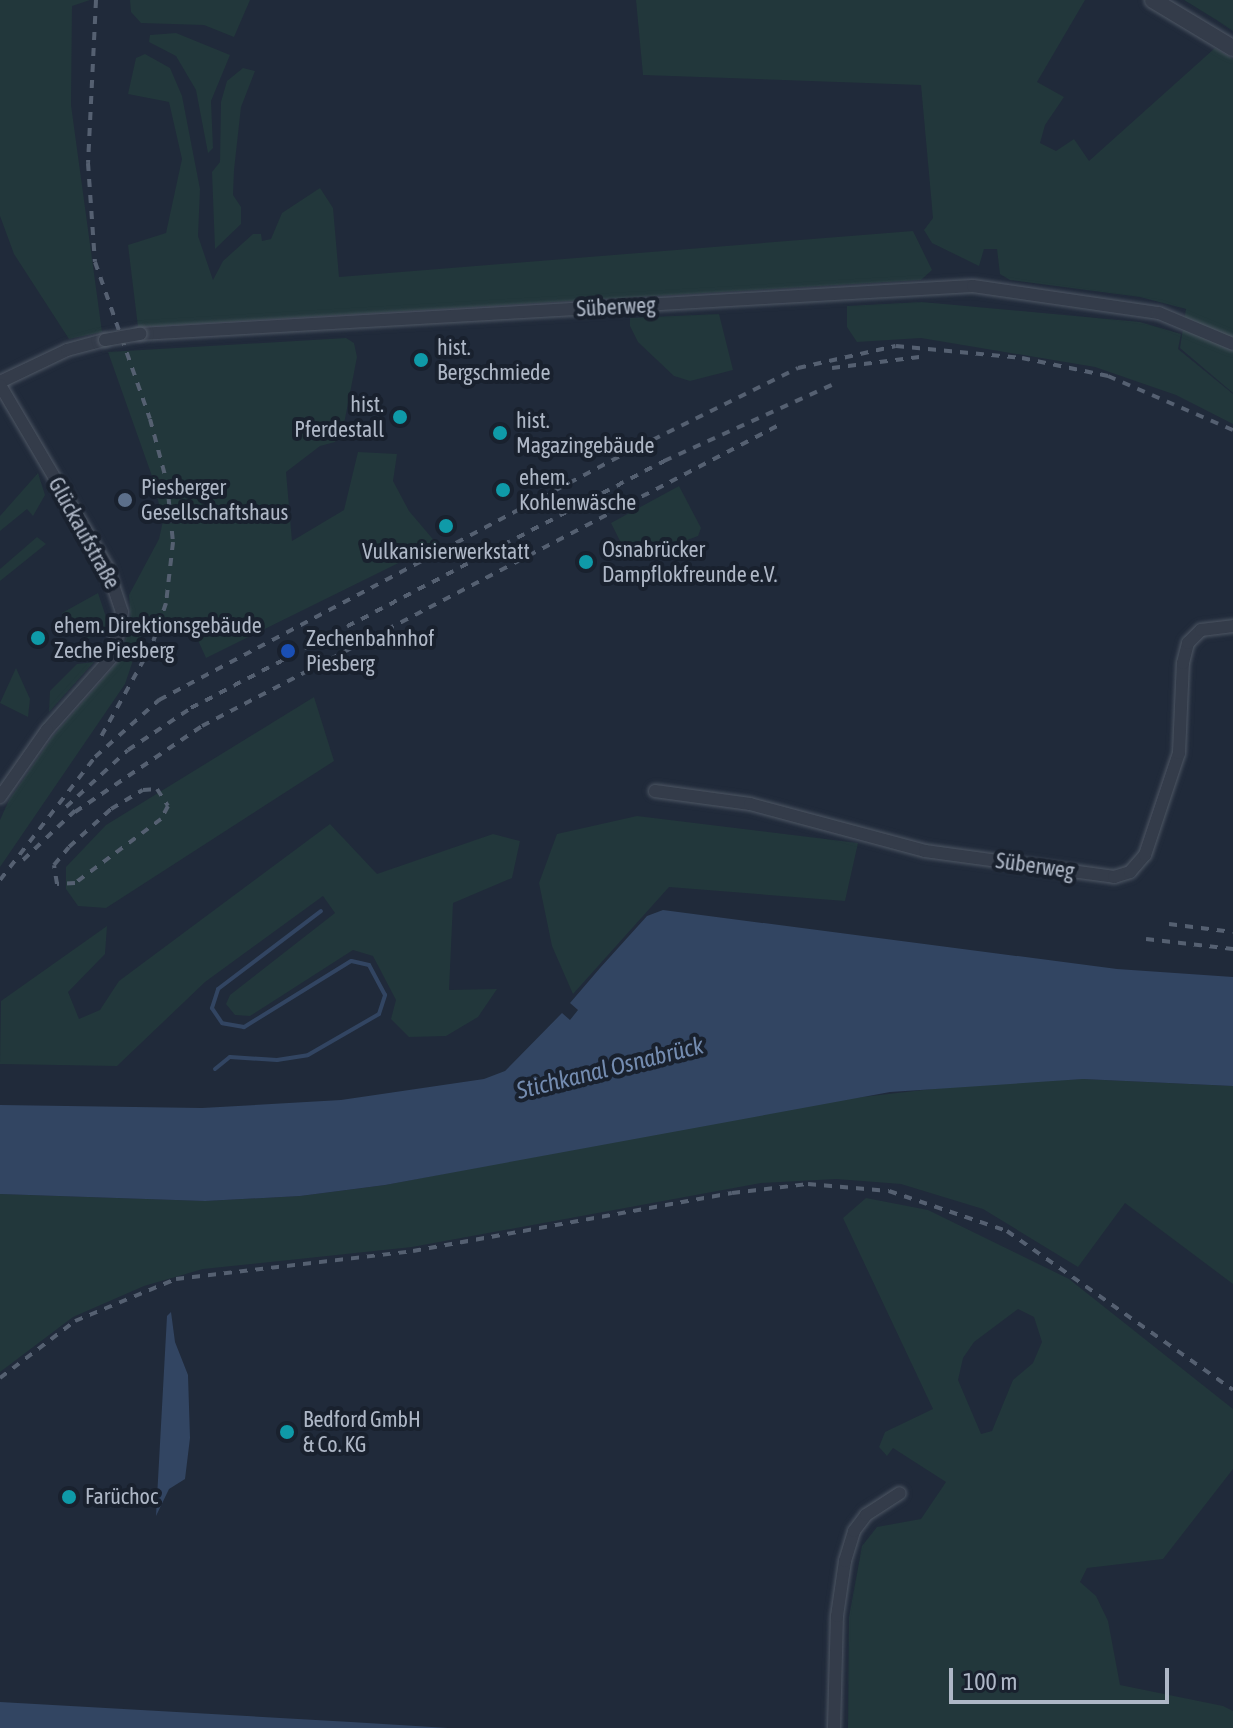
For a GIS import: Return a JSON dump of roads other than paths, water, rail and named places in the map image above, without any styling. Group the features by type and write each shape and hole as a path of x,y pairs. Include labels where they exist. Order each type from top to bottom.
{"street":[{"path":"1153,0 1233,48"},
{"name":"Süberweg","path":"0,383 67,350 140,334 973,286 1159,313 1233,344"},
{"name":"Glückaufstraße","path":"0,383 107,567 122,612 112,657 47,730 0,797"},
{"name":"Süberweg","path":"655,791 750,804 925,851 1114,877 1130,872 1145,855 1179,753 1183,663 1188,643 1201,630 1233,626"},
{"path":"834,1723 837,1616 854,1531 866,1515 900,1493"}],"water":[{"name":"Stichkanal Osnabrück","path":"663,910 1117,969 1233,977 1233,1086 1083,1079 890,1092 385,1185 300,1196 205,1201 0,1194 0,1105 202,1108 341,1100 484,1079 505,1071 562,1013 570,1020 578,1010 570,1003 647,916"},
{"path":"171,1312 175,1342 188,1375 190,1438 185,1479 169,1489 156,1516 167,1316"},
{"path":"0,1702 351,1722 448,1728 0,1728"}],"waterway":[{"path":"215,1069 230,1057 277,1060 308,1055 379,1014 385,995 369,965 351,961 244,1027 222,1023 212,1008 218,989 321,911"}],"railway":[{"path":"96,0 88,163 95,262 150,419 167,483 173,542 166,603 152,645 98,742"},
{"path":"0,880 95,757 159,700 624,454 798,368 896,346 1022,358 1108,376 1233,430"},
{"path":"832,368 919,357"},
{"path":"66,807 128,750 191,708 664,461 838,382"},
{"path":"75,812 202,726 779,425"},
{"path":"157,789 168,806 161,819 75,883 57,884 54,865 69,847 111,809 143,790 157,789"},
{"path":"23,860 81,805"},
{"path":"1169,924 1233,932"},
{"path":"1146,939 1233,949"},
{"path":"0,1378 75,1321 176,1279 413,1251 732,1193 808,1184 889,1191 1007,1231 1233,1390"}],"place":[{"name":"hist. Bergschmiede","path":"421,360"},
{"name":"hist. Pferdestall","path":"400,417"},
{"name":"hist. Magazingebäude","path":"500,433"},
{"name":"ehem. Kohlenwäsche","path":"503,490"},
{"name":"Piesberger Gesellschaftshaus","path":"125,500"},
{"name":"Vulkanisierwerkstatt","path":"446,526"},
{"name":"Osnabrücker Dampflokfreunde e.V.","path":"586,562"},
{"name":"ehem. Direktionsgebäude Zeche Piesberg","path":"38,638"},
{"name":"Zechenbahnhof Piesberg","path":"288,651"},
{"name":"Bedford GmbH & Co. KG","path":"287,1432"},
{"name":"Farüchoc","path":"69,1497"}]}
